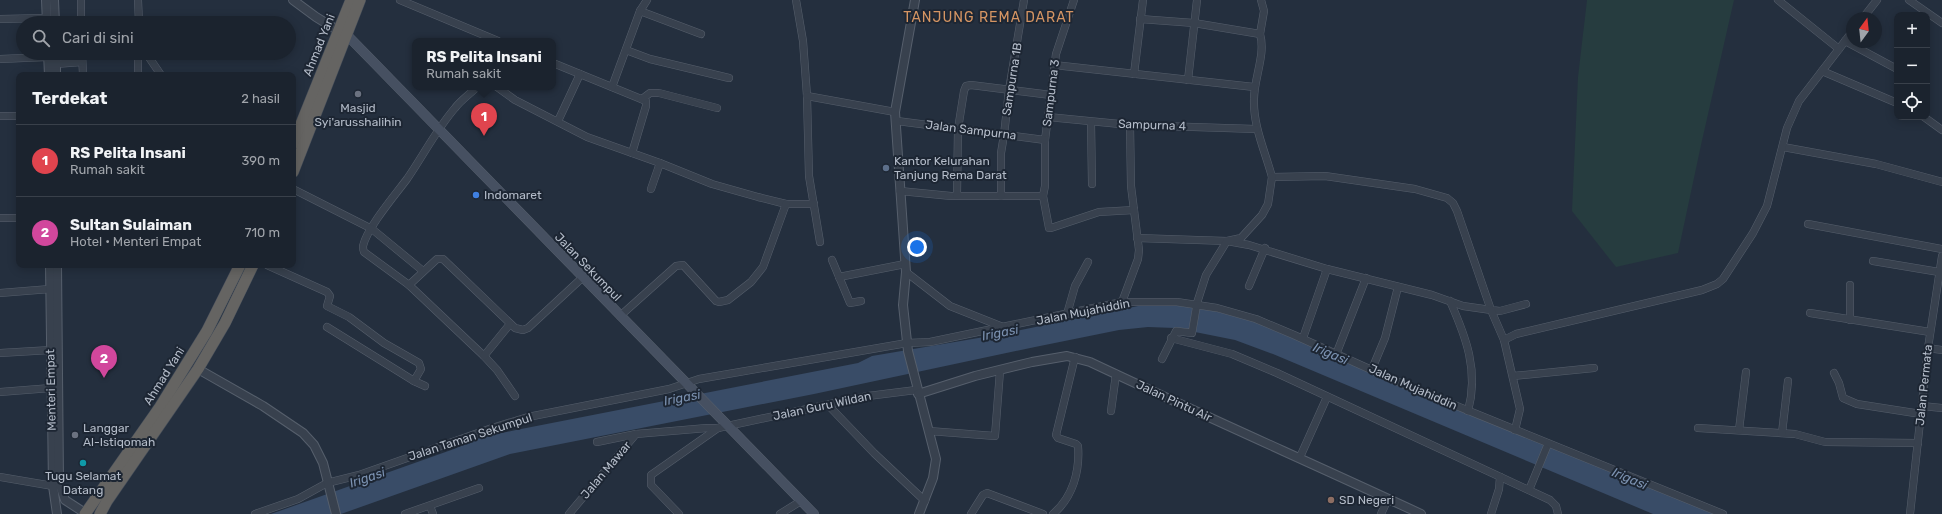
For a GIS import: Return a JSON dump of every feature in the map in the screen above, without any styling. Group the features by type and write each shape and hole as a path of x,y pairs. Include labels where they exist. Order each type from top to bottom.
{"highway":[{"name":"Ahmad Yani","path":"296,137 343,33 352,0"},
{"path":"296,164 343,33 360,0"},
{"name":"Ahmad Yani","path":"85,514 136,451 148,433 207,331 238,268"},
{"path":"148,433 198,369 224,323 252,268"},
{"path":"100,514 136,451"}],"main road":[{"name":"Jalan Sekumpul","path":"343,33 814,514"}],"street":[{"path":"46,0 50,16"},
{"path":"52,16 54,0"},
{"path":"81,0 81,16"},
{"path":"138,0 138,16"},
{"path":"293,0 343,33"},
{"path":"400,0 491,38"},
{"path":"612,87 640,11 647,0"},
{"path":"796,0 803,41 807,96 809,176 820,242"},
{"path":"915,0 895,112 897,121 905,268 903,305 907,347 916,390 936,459 936,471 919,514"},
{"name":"Sampurna 1B","path":"1001,196 1000,154 1024,0"},
{"name":"Sampurna 3","path":"1074,0 1054,65 1044,140 1045,161 1043,196 1046,220 1049,228 1051,228 1099,212 1134,210"},
{"path":"1134,74 1143,0"},
{"path":"1188,80 1194,42 1194,23 1197,0"},
{"path":"1162,359 1171,338 1175,335 1176,330 1192,333 1197,307 1206,275 1227,241 1242,238 1262,215 1268,204 1272,177 1256,129 1254,87 1261,49 1260,34 1264,11 1261,0"},
{"path":"1778,0 1839,49"},
{"path":"1868,12 1877,0"},
{"path":"1910,0 1942,22"},
{"path":"640,11 701,34"},
{"path":"0,19 16,20"},
{"path":"1140,19 1194,23 1260,34"},
{"path":"1504,340 1516,334 1702,290 1717,284 1730,271 1761,218 1771,194 1787,128 1796,107 1845,41 1894,67"},
{"path":"626,50 650,59 729,78"},
{"path":"0,59 16,58"},
{"path":"50,72 52,60"},
{"path":"54,60 56,72"},
{"path":"70,60 82,62 83,72"},
{"path":"138,60 138,72"},
{"path":"151,60 159,72"},
{"path":"556,64 642,99 646,102 632,153"},
{"path":"1054,65 1254,87"},
{"path":"1822,71 1894,102"},
{"path":"558,121 580,74"},
{"path":"957,195 958,129 966,86 1051,96"},
{"path":"474,90 455,107 438,129 406,180 386,207 363,246 364,252 409,285 484,356 497,370 515,396"},
{"path":"501,90 515,100 587,137 660,163 712,184 786,204 814,204"},
{"path":"642,99 650,93 659,93 717,108"},
{"path":"807,96 895,112"},
{"path":"0,116 16,116"},
{"name":"Sampurna 4","path":"1048,117 1130,125 1256,129"},
{"path":"1928,120 1942,130"},
{"name":"Jalan Sampurna","path":"897,121 1044,140"},
{"path":"1091,122 1092,184"},
{"path":"1122,302 1138,259 1131,186 1130,125"},
{"path":"1783,147 1876,164 1942,182"},
{"path":"650,189 660,163"},
{"path":"1272,177 1325,176 1415,189 1447,198 1453,203 1491,310 1504,340 1520,409 1515,430"},
{"path":"296,191 372,229 423,271"},
{"path":"900,191 957,195 1043,196"},
{"path":"620,316 676,266 680,265 683,265 716,301 719,302 728,300 751,282 763,267 786,204"},
{"path":"0,218 16,218"},
{"path":"1808,224 1942,249"},
{"path":"1137,238 1227,241 1265,248 1327,269 1366,278 1463,306 1500,311 1526,304"},
{"path":"1249,286 1265,248"},
{"name":"Jalan Permata","path":"1910,514 1928,348 1939,285 1939,272 1942,256"},
{"path":"409,285 437,259 445,260 510,324 518,330 528,328 582,278"},
{"path":"832,260 850,303 861,301"},
{"path":"1873,261 1939,272"},
{"path":"1067,314 1075,286 1088,262"},
{"name":"Menteri Empat","path":"50,268 53,289 56,452 59,482 62,493 69,503 85,514"},
{"name":"Menteri Empat","path":"53,289 56,268"},
{"path":"274,268 327,292 330,296 327,303 329,308 349,317 384,343 420,363 421,369 414,382"},
{"path":"839,278 867,270 905,268 950,306 1004,328"},
{"path":"1303,338 1327,269"},
{"path":"1337,352 1366,278"},
{"path":"1850,285 1850,320"},
{"path":"1372,369 1385,338 1398,287"},
{"path":"0,293 53,289"},
{"name":"Jalan Mujahiddin","path":"907,347 1004,328 1122,302 1159,301 1256,319 1337,352 1372,369 1515,430 1547,446 1723,514"},
{"path":"1450,302 1470,353 1472,396 1468,411"},
{"path":"1810,313 1930,332"},
{"path":"484,356 510,324"},
{"path":"327,328 414,382 425,386"},
{"path":"1171,338 1232,354 1277,373 1529,490 1554,503 1558,514"},
{"name":"Jalan Taman Sekumpul","path":"256,514 298,499 328,486 492,428 528,417 662,391 685,383 707,378 907,347"},
{"path":"1928,348 1942,350"},
{"path":"0,353 54,350"},
{"name":"Jalan Pintu Air","path":"916,390 1000,371 1032,362 1067,356 1075,357 1116,374 1186,408 1300,457 1422,514"},
{"path":"1053,514 1070,492 1078,471 1078,446 1056,435 1063,412 1075,357"},
{"path":"1513,376 1594,368"},
{"path":"198,369 263,406 303,433 314,445 323,463 336,514"},
{"path":"929,431 995,436 1000,371"},
{"path":"1739,430 1746,372"},
{"path":"1834,373 1839,383 1843,398 1857,404 1921,414"},
{"path":"1111,411 1116,374"},
{"path":"1782,433 1788,381"},
{"path":"0,392 55,388"},
{"name":"Jalan Guru Wildan","path":"718,428 868,396 916,390"},
{"path":"1300,457 1327,397"},
{"path":"828,405 874,453 925,501"},
{"path":"1922,406 1942,408"},
{"path":"679,514 651,485 651,475 718,428"},
{"name":"Jalan Mawar","path":"569,514 636,434 718,428"},
{"path":"1698,428 1782,433 1811,437 1825,442 1918,443"},
{"path":"597,442 636,434"},
{"path":"1529,490 1547,446"},
{"name":"Menteri Empat","path":"56,452 53,486 57,514"},
{"path":"0,477 53,486"},
{"path":"1491,514 1499,490 1500,477"},
{"path":"405,514 479,488"},
{"path":"971,514 983,495 987,493 1043,514"},
{"path":"1381,514 1388,498"},
{"path":"780,514 801,501"},
{"path":"430,506 434,514"}],"green space":[{"path":"1587,0 1734,0 1678,253 1616,267 1572,211 1578,77"}],"water":[{"name":"Irigasi","path":"1148,304 1189,305 1243,317 1717,514 1653,514 1273,354 1235,340 1175,328 1148,327 1119,330 814,394 510,454 341,514 271,514 454,449 482,437 858,363 872,356 996,335"}],"place":[{"name":"Masjid Syi'arusshalihin","path":"358,94"},
{"name":"RS Pelita Insani","path":"484,136"},
{"name":"Kantor Kelurahan Tanjung Rema Darat","path":"886,168"},
{"name":"Indomaret","path":"476,195"},
{"name":"Sultan Sulaiman","path":"104,378"},
{"name":"Langgar Al-Istiqomah","path":"75,435"},
{"name":"Tugu Selamat Datang","path":"83,463"},
{"name":"SD Negeri","path":"1331,500"}],"district":[{"name":"TANJUNG REMA DARAT","path":"989,17"}]}
